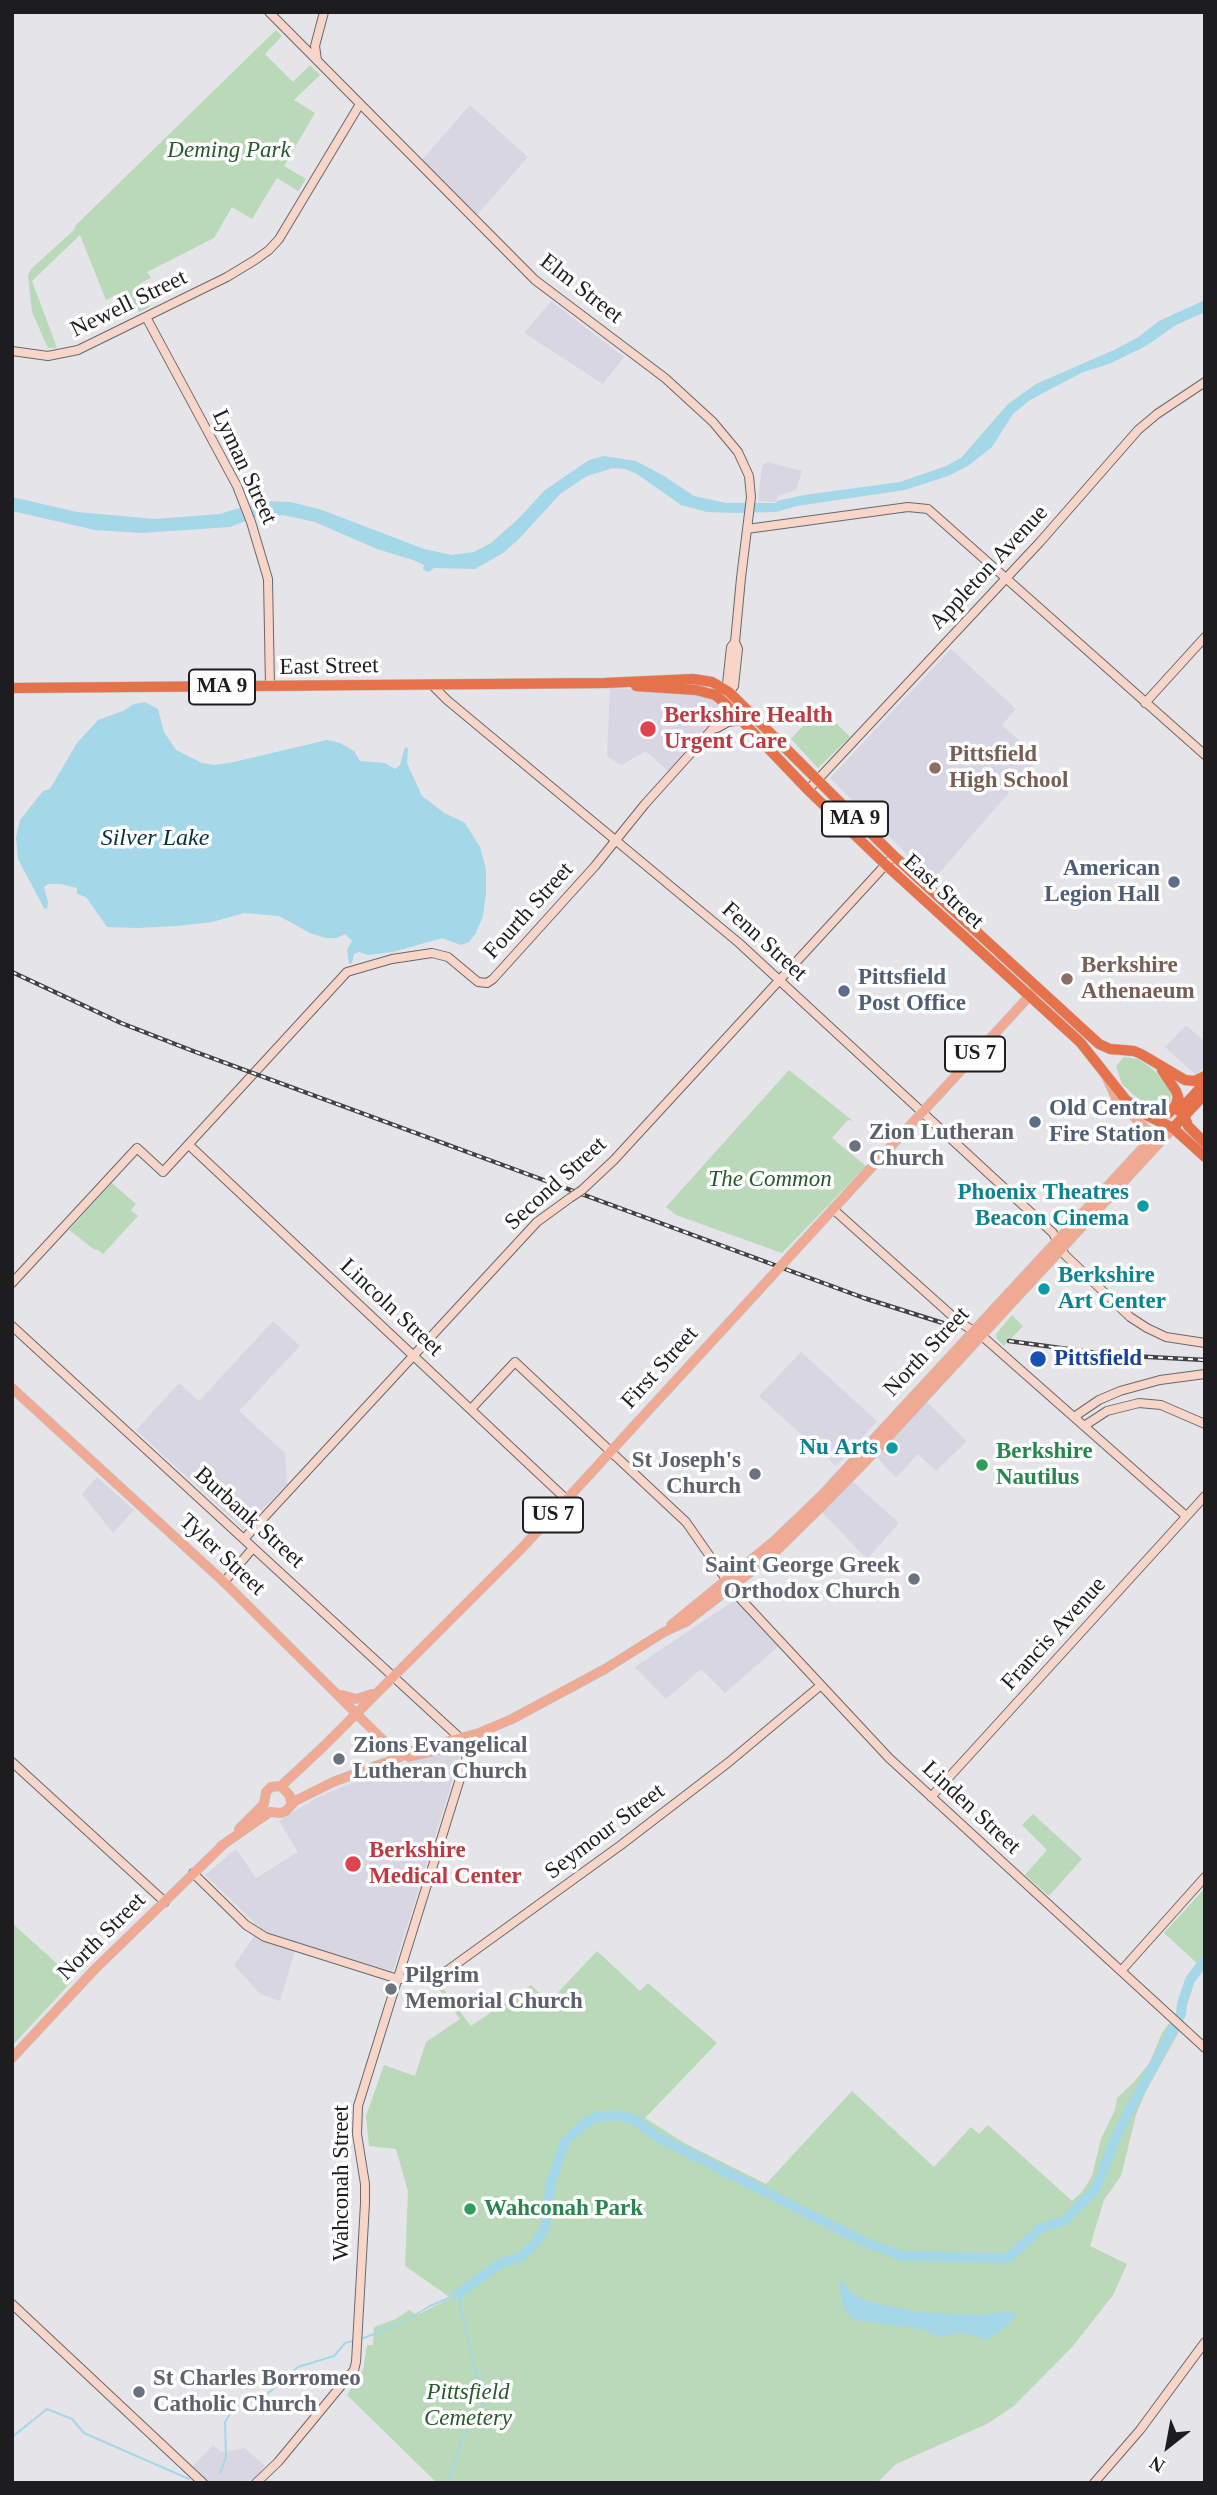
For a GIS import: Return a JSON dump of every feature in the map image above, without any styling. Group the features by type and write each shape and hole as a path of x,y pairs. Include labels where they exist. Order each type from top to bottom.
{"highway":[{"name":"East Street","path":"12,688 706,680 716,683 729,692 894,856 1095,1041 1110,1049 1134,1051 1148,1058"},
{"name":"East Street","path":"605,683 696,690 715,695 886,865 1080,1042 1103,1069"},
{"path":"975,947 982,946 998,960 1006,959"},
{"path":"1148,1058 1185,1080 1205,1076"},
{"path":"1148,1058 1162,1070 1178,1096 1188,1126 1205,1143"},
{"path":"1103,1069 1117,1090 1133,1106 1167,1122 1205,1157"},
{"name":"North Street","path":"1167,1122 1182,1113 1205,1083"},
{"path":"1182,1113 1205,1094"},
{"path":"1167,1122 1178,1096"}],"main road":[{"name":"First Street","path":"283,1788 567,1500 1037,987"},
{"name":"East Street","path":"1103,1069 1116,1098 1146,1129 1144,1145"},
{"name":"North Street","path":"729,1584 770,1557 817,1511 982,1336 1144,1145 1167,1122"},
{"name":"North Street","path":"267,1808 281,1813 286,1811 291,1803 333,1782 400,1757 413,1757 438,1750 444,1744 521,1714 686,1622 823,1494 972,1331 1059,1245 1167,1122"},
{"name":"Tyler Street","path":"12,1388 224,1582 400,1757"},
{"path":"332,1689 356,1699 377,1692"},
{"name":"North Street","path":"267,1808 264,1797 268,1789 283,1788"},
{"path":"283,1788 291,1803"},
{"name":"North Street","path":"12,2058 86,1979 221,1846 267,1808"}],"street":[{"name":"Elm Street","path":"269,12 535,280 665,378 713,422 744,462 749,476 751,497 735,642 738,649 734,686 729,692"},
{"path":"317,60 316,46 324,12"},
{"path":"298,40 312,37 320,25"},
{"name":"Newell Street","path":"12,351 39,356 69,354 227,277 255,260 279,239 360,104"},
{"name":"Lyman Street","path":"146,317 245,504 268,579 270,686"},
{"name":"Appleton Avenue","path":"808,789 1005,578 1138,430 1205,382"},
{"path":"747,524 908,507 926,509 1205,755"},
{"path":"1145,703 1205,637"},
{"name":"Elm Street","path":"729,692 727,684 731,647 735,642"},
{"path":"706,680 719,676 729,664"},
{"name":"Fenn Street","path":"432,685 447,701 779,979 1054,1233 1059,1245 1075,1264 1139,1323 1176,1340 1205,1343"},
{"path":"729,692 729,706"},
{"name":"Fourth Street","path":"12,1283 137,1148 163,1172 347,972 392,959 432,953 448,957 478,982 489,983 617,842 645,803 711,731 729,706"},
{"name":"Fourth Street","path":"711,731 727,722 741,720"},
{"name":"Second Street","path":"244,1539 536,1224 607,1168 894,856"},
{"name":"Lincoln Street","path":"189,1144 567,1500"},
{"path":"833,1209 959,1322 982,1336 1186,1516"},
{"name":"Burbank Street","path":"12,1326 460,1738"},
{"name":"Linden Street","path":"471,1409 515,1362 686,1522 729,1584 889,1758 1205,2048"},
{"path":"1074,1417 1099,1400 1120,1391 1160,1380 1205,1374"},
{"path":"1084,1426 1107,1410 1130,1404 1155,1404 1205,1424"},
{"name":"Francis Avenue","path":"931,1797 1205,1496"},
{"path":"224,1582 253,1548"},
{"name":"Seymour Street","path":"398,1979 429,1978 448,1970 621,1845 729,1762 820,1686"},
{"name":"Wahconah Street","path":"256,2483 278,2462 354,2370 365,2203 365,2184 357,2134 358,2106 468,1753 460,1738"},
{"path":"12,1762 165,1902"},
{"path":"194,1873 246,1925 258,1933 398,1979"},
{"path":"1121,1971 1205,1877"},
{"path":"12,2304 203,2483"},
{"path":"1094,2483 1146,2423 1205,2342"}],"shaded area":[{"path":"470,105 528,157 476,216 421,161"},
{"path":"551,301 624,357 603,384 524,333"},
{"path":"767,462 802,471 796,490 778,496 776,502 758,501 762,466"},
{"name":"Pittsfield High School","path":"951,649 1016,709 1002,725 1039,758 933,880 830,778"},
{"path":"610,688 699,693 718,700 724,709 670,773 646,751 622,765 607,757"},
{"path":"1186,1025 1205,1042 1205,1066 1196,1075 1165,1047"},
{"path":"273,1321 300,1346 239,1411 285,1453 287,1484 243,1529 136,1430 179,1383 199,1401"},
{"path":"801,1352 877,1421 836,1466 759,1396"},
{"path":"926,1401 967,1441 936,1471 918,1454 896,1478 876,1456"},
{"path":"97,1477 134,1510 113,1533 82,1494"},
{"path":"851,1480 899,1523 867,1559 821,1511"},
{"path":"735,1600 779,1646 725,1693 701,1669 666,1699 635,1667"},
{"name":"Berkshire Medical Center","path":"460,1749 461,1753 392,1971 297,1944 280,2001 260,1994 234,1965 260,1928 205,1875 236,1849 256,1878 298,1852 279,1821 318,1797 388,1768"},
{"path":"213,2445 221,2452 245,2448 265,2466 255,2478 241,2483 209,2483 192,2467"}],"green space":[{"name":"Deming Park","path":"276,30 282,36 265,54 293,82 310,65 320,75 294,100 315,113 284,166 306,179 298,191 277,178 252,219 232,207 214,238 147,272 151,278 139,284 150,307 139,312 127,290 106,300 80,235 32,281 57,348 48,348 32,312 28,276 31,269 74,230 76,225"},
{"path":"820,707 850,737 818,768 791,739"},
{"path":"1124,1057 1138,1059 1165,1082 1171,1094 1170,1103 1166,1107 1155,1109 1146,1106 1122,1084 1116,1066"},
{"name":"The Common","path":"789,1070 853,1121 848,1120 832,1138 866,1166 782,1253 676,1215 666,1207"},
{"path":"112,1183 136,1204 131,1210 138,1216 103,1254 69,1230"},
{"path":"1012,1315 1023,1326 1004,1346 996,1334"},
{"path":"1033,1814 1082,1859 1049,1896 1025,1875 1047,1850 1022,1825"},
{"path":"1205,1888 1205,1959 1199,1965 1164,1933"},
{"path":"12,1923 74,1979 12,2046"},
{"name":"Wahconah Park","path":"597,1951 640,1991 648,1983 717,2043 645,2118 686,2144 766,2184 852,2091 934,2167 971,2127 979,2134 988,2125 1072,2201 1082,2192 1092,2176 1101,2139 1115,2110 1117,2098 1150,2062 1162,2033 1170,2022 1180,2030 1146,2091 1136,2115 1121,2176 1104,2200 1090,2246 1127,2264 1113,2295 1073,2346 1014,2406 987,2424 896,2464 877,2483 437,2483 347,2395 363,2370 367,2345 373,2345 374,2327 396,2319 409,2310 417,2315 451,2298 405,2266 408,2191 396,2149 369,2146 366,2116 384,2065 415,2076 426,2042 460,2019 436,1985 439,1983 471,2026 531,1985 549,2002"}],"water":[{"path":"1205,300 1205,312 1176,325 1146,346 1109,364 1083,372 1030,400 1013,414 992,447 968,466 948,476 905,490 797,506 776,512 737,513 707,512 681,505 637,474 613,468 587,476 560,494 519,539 503,553 475,569 434,568 429,572 423,570 424,565 413,560 377,549 315,522 283,515 256,517 230,527 141,533 95,530 12,511 12,497 77,512 155,519 220,514 262,501 291,502 322,510 424,549 452,555 474,552 491,543 545,490 589,460 604,456 636,461 694,496 726,503 776,503 804,495 900,482 961,458 1008,404 1036,384 1114,350 1137,338 1159,321"},
{"name":"Silver Lake","path":"145,702 158,709 164,732 176,750 202,763 215,765 234,762 327,740 340,743 354,751 360,761 385,763 395,769 400,765 405,747 408,748 407,763 422,796 444,813 465,823 480,847 486,869 486,893 483,916 476,933 469,942 461,945 442,938 393,952 368,955 359,952 354,954 352,963 349,964 347,950 352,941 345,934 337,938 326,938 310,933 279,916 244,913 212,922 177,926 107,927 86,897 77,894 77,888 61,884 48,884 44,887 48,902 47,909 44,908 18,859 16,838 20,820 43,791 50,789 77,743 98,720"},
{"path":"841,2281 853,2294 868,2301 918,2312 978,2315 1012,2311 1017,2314 1004,2329 988,2339 960,2333 939,2337 921,2329 854,2320 844,2309 839,2285"}],"waterway":[{"path":"458,2294 501,2263 519,2258 536,2243 545,2228 551,2182 565,2141 585,2123 599,2116 621,2116 635,2120 657,2137 866,2243 903,2256 1008,2258 1041,2228 1064,2221 1096,2189 1117,2134 1181,2014 1190,1980 1205,1960"},
{"path":"361,2339 400,2324 430,2306 458,2294 475,2371 484,2384 485,2391 481,2413 463,2437 447,2483"},
{"path":"220,2473 226,2457 225,2422 235,2406 265,2396 298,2367 334,2356 345,2343 356,2340"},
{"path":"12,2437 47,2409 72,2419 84,2433 189,2479"}],"railway":[{"path":"12,972 121,1023 193,1051 864,1298 946,1324"},
{"path":"1009,1341 1112,1355 1205,1360"}],"place":[{"name":"Berkshire Health Urgent Care","path":"648,729"},
{"name":"Pittsfield High School","path":"935,768"},
{"name":"American Legion Hall","path":"1174,882"},
{"name":"Berkshire Athenaeum","path":"1067,979"},
{"name":"Pittsfield Post Office","path":"844,991"},
{"name":"Old Central Fire Station","path":"1035,1122"},
{"name":"Zion Lutheran Church","path":"855,1146"},
{"name":"Phoenix Theatres Beacon Cinema","path":"1143,1206"},
{"name":"Berkshire Art Center","path":"1044,1289"},
{"name":"Pittsfield","path":"1038,1359"},
{"name":"Nu Arts","path":"892,1448"},
{"name":"Berkshire Nautilus","path":"982,1465"},
{"name":"St Joseph's Church","path":"755,1474"},
{"name":"Saint George Greek Orthodox Church","path":"914,1579"},
{"name":"Zions Evangelical Lutheran Church","path":"339,1759"},
{"name":"Berkshire Medical Center","path":"353,1864"},
{"name":"Pilgrim Memorial Church","path":"391,1989"},
{"name":"Wahconah Park","path":"470,2209"},
{"name":"St Charles Borromeo Catholic Church","path":"139,2392"}],"park label":[{"name":"Pittsfield Cemetery","path":"468,2406"}]}
